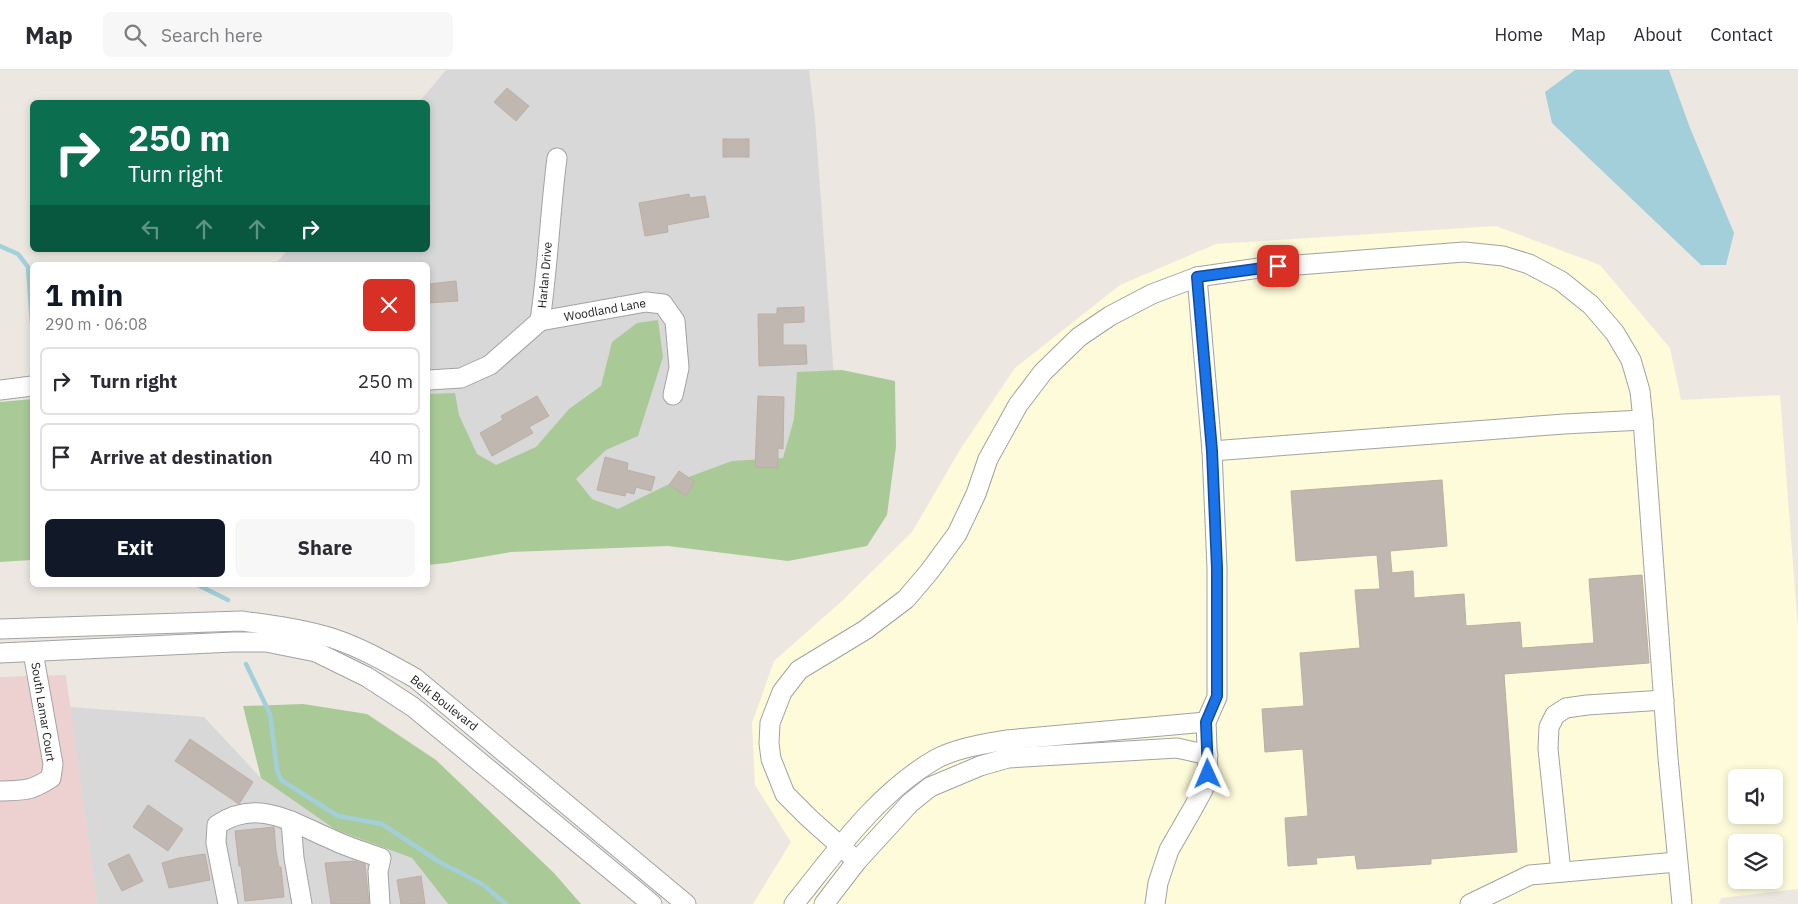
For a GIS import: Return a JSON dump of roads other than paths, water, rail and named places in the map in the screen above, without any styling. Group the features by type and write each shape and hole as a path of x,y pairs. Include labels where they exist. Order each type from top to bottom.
{"street":[{"name":"Harlan Drive","path":"430,380 462,378 490,365 540,322 547,272 550,218 557,158"},
{"path":"857,861 785,794 770,759 768,744 770,722 782,692 799,670 865,630 906,599 929,572 957,534 976,494 988,459 1002,432 1018,405 1043,372 1079,337 1110,316 1152,294 1197,277 1259,268 1464,252 1502,256 1529,264 1562,281 1591,305 1615,333 1631,360 1640,391 1643,420 1664,700 1682,904"},
{"path":"1155,904 1158,883 1169,850 1202,790 1208,774 1206,722 1217,696 1217,568 1212,451 1197,277"},
{"name":"Woodland Lane","path":"540,322 646,302 663,304 675,321 680,368 673,395"},
{"path":"0,390 30,386"},
{"path":"1212,451 1564,424 1643,420"},
{"name":"Belk Boulevard","path":"0,629 242,621 281,626 332,638 373,655 415,678 686,904"},
{"name":"Belk Boulevard","path":"0,653 188,643 250,642 266,642 316,652 367,676 414,707 652,904"},
{"name":"South Lamar Court","path":"0,791 28,790 50,778 53,764 34,652"},
{"path":"1561,872 1548,749 1549,727 1555,715 1566,708 1587,705 1664,700"},
{"path":"794,904 873,809 906,779 938,758 974,746 1006,740 1206,722"},
{"path":"824,904 857,861 910,803 930,787 980,766 1008,758 1176,748 1208,755"},
{"path":"223,903 216,843 217,825 226,818 250,811 280,816 340,843 381,858 378,871 380,904"},
{"path":"291,821 294,858 302,904"},
{"path":"1470,904 1530,875 1678,862"}],"water":[{"path":"1575,70 1669,70 1690,128 1734,233 1726,265 1701,265 1552,123 1545,92"}],"waterway":[{"path":"0,246 18,254 28,267 30,295"},
{"path":"202,587 228,600"},
{"path":"246,664 270,714 277,770 281,780 338,816 382,824 441,863 482,884 506,904"}]}
